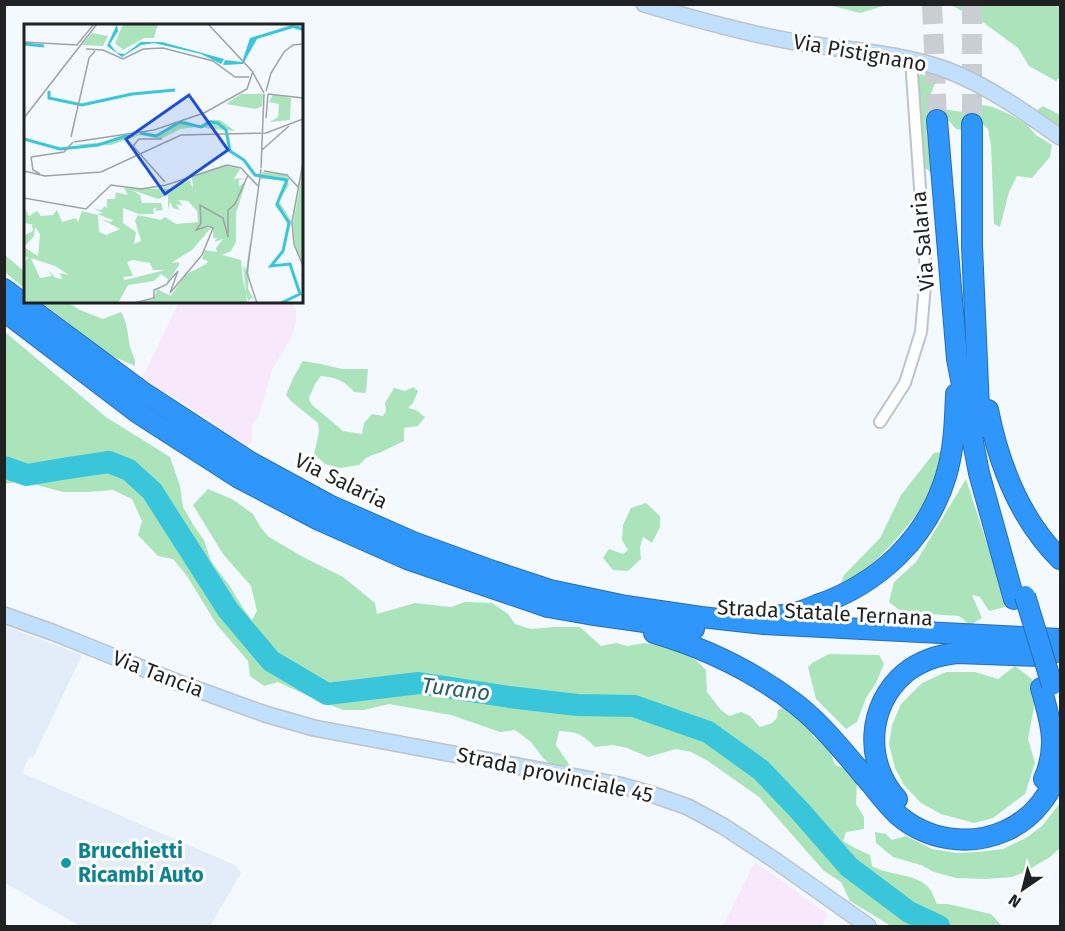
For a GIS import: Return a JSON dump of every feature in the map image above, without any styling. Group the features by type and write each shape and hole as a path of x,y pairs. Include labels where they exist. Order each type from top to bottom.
{"highway":[{"name":"Via Salaria","path":"937,120 957,359"},
{"path":"972,124 972,246 979,408 984,441 1020,597 1046,687 1052,727 1052,751 1041,786 1029,802 1003,821 979,829 966,830 932,824 912,812 894,796 877,763 875,726 882,701 905,673 925,661 950,653 957,652 1040,656 1060,650"},
{"name":"Via Salaria","path":"4,289 144,393 250,462 329,505 412,542 550,590 626,606 701,617"},
{"name":"Via Salaria","path":"4,311 138,412 239,478 320,520 407,559 548,607 588,614"},
{"path":"957,359 992,524 1020,597"},
{"path":"701,617 763,617 795,614 851,591 893,562 929,515 946,477 953,446 957,359"},
{"path":"977,359 992,432 1006,477 1035,528 1060,559"},
{"path":"588,614 686,644 731,663 765,683 797,705 827,732 898,814 916,827 938,836 975,840 1010,829 1030,816 1045,799 1060,763"},
{"name":"Strada Statale Ternana","path":"588,614 710,632 1060,650"},
{"name":"Strada Statale Ternana","path":"701,617 764,624 1060,639"},
{"path":"1046,687 1060,715"}],"main road":[{"name":"Via Pistignano","path":"644,4 759,36 920,61 987,88 1060,137"},
{"name":"Via Tancia","path":"4,615 265,714 314,728"},
{"name":"Strada provinciale 45","path":"314,728 619,785 688,807 723,826 776,861 868,927"}],"street":[{"path":"880,422 905,383 921,332 926,273 910,60"}],"shaded area":[{"path":"179,303 292,303 296,309 296,322 291,338 272,370 259,416 252,425 252,441 246,448 219,426 172,396 141,380"},
{"path":"5,626 82,655 33,758 29,756 22,773 235,865 241,873 210,926 80,926 5,883"},
{"path":"755,862 828,914 822,926 723,926"}],"green space":[{"path":"829,5 887,5 860,13"},
{"path":"951,5 1060,5 1060,77 1056,81 1029,66 1018,48 984,23"},
{"path":"921,74 936,80 931,94 927,96 928,107 970,113 979,112 983,105 993,107 1026,124 1036,135 1052,145 1050,157 1032,178 1017,176 1009,192 1000,227 994,224 991,145 988,129 981,123 962,130 956,129 941,115 930,120 926,132 934,175 921,165 915,93 918,76"},
{"path":"1043,106 1060,115 1060,130 1036,111"},
{"path":"5,255 24,271 24,288 5,272"},
{"path":"42,303 69,303 103,319 121,312 126,323 135,366 110,355"},
{"path":"4,331 106,417 170,457 180,486 183,507 204,540 211,561 252,620 257,611 251,586 223,554 193,505 208,489 232,499 253,514 269,537 343,577 375,603 377,614 415,603 451,607 465,602 492,603 508,614 515,624 531,629 580,627 601,646 616,643 627,646 645,643 674,647 697,661 706,670 707,692 721,710 729,716 741,712 750,716 760,727 772,723 777,718 778,710 784,707 801,720 815,738 828,745 835,765 850,770 857,780 856,804 864,817 864,829 846,832 843,841 870,855 872,866 915,879 927,886 937,904 948,904 991,914 1002,926 891,926 850,901 841,882 824,871 759,797 708,761 691,752 676,749 648,757 613,745 595,747 579,734 559,731 556,745 572,769 560,773 543,758 531,742 515,730 500,732 451,715 389,704 364,710 343,710 278,682 264,686 250,676 248,661 217,625 187,576 173,559 158,556 138,535 142,521 132,499 113,490 63,492 22,481 5,484"},
{"path":"303,361 342,369 368,369 366,393 354,392 339,380 321,376 309,398 311,404 343,431 362,434 364,423 372,414 383,416 386,411 385,403 394,388 405,391 413,387 418,391 408,408 416,410 425,417 418,426 404,428 404,441 366,458 359,465 340,468 325,464 314,454 319,432 318,423 286,395"},
{"path":"940,452 940,467 935,483 912,520 870,566 841,583 844,575 880,538 901,495 934,453"},
{"path":"966,479 1002,586 1005,607 989,611 980,597 972,595 982,618 970,625 959,616 902,612 889,602 894,582 916,562"},
{"path":"646,503 660,516 660,527 652,543 643,537 640,547 641,559 628,571 613,570 603,558 609,549 623,554 628,550 622,540 623,525 631,508"},
{"path":"829,654 879,655 884,664 876,683 866,698 857,722 846,729 816,699 808,667"},
{"path":"1015,666 1032,679 1036,696 1028,739 1035,763 1025,794 993,818 974,823 941,814 921,803 904,785 895,768 889,744 892,725 901,704 922,683 946,672 975,672 998,679"},
{"path":"1060,803 1060,848 1050,857 1012,877 956,878 893,857 876,843 875,832 886,834 892,840 906,836 932,849 957,853 1003,849 1026,838 1042,826"}],"waterway":[{"name":"Turano","path":"4,467 27,475 109,462 129,470 152,491 228,610 271,661 327,694 419,683 577,705 634,706 708,732 761,770 849,867 909,912 939,926"}],"tunnel":[{"path":"932,4 937,120"},
{"path":"972,4 972,124"}],"place":[{"name":"Brucchietti Ricambi Auto","path":"66,863"}]}
